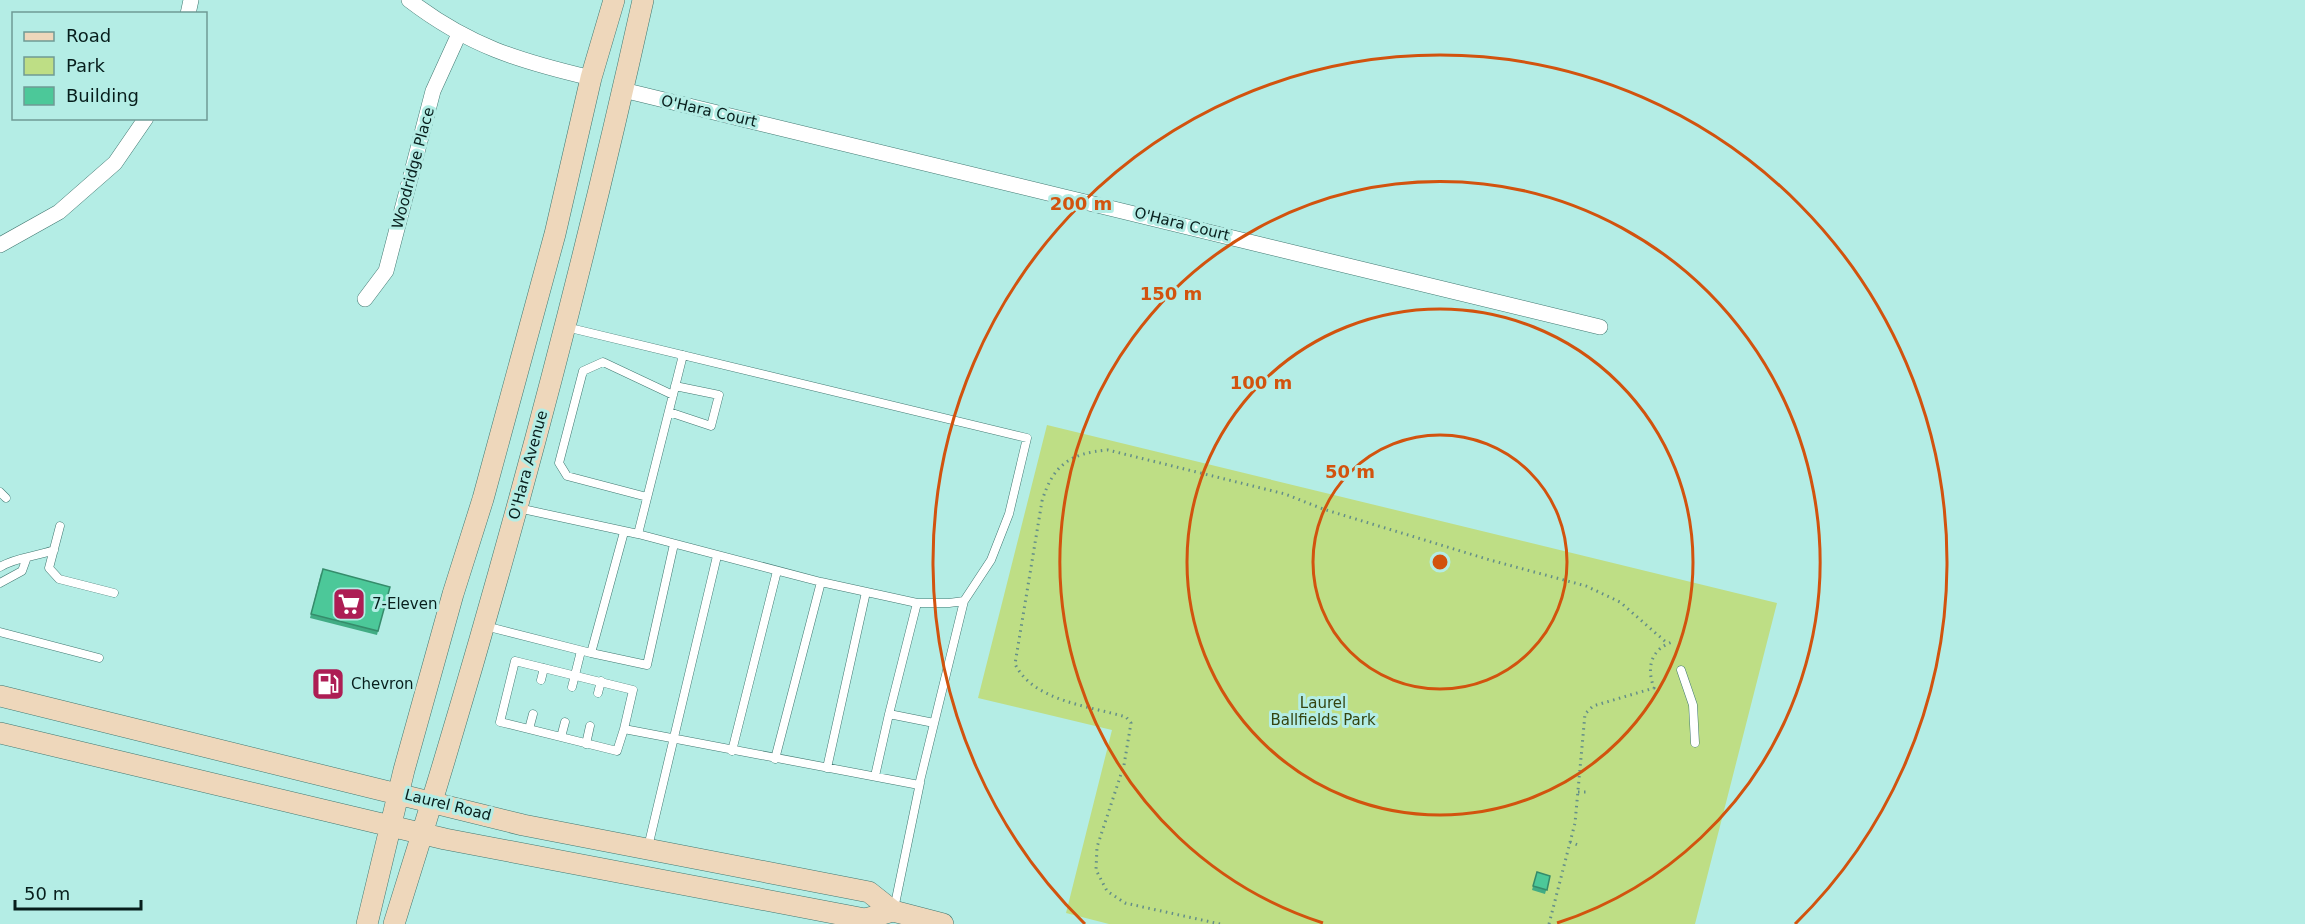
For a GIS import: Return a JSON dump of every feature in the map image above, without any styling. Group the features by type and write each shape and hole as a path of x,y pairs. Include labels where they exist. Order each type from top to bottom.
{"main road":[{"path":"367,924 398,793 453,594 483,499 543,280 591,78 614,0"},
{"name":"O'Hara Avenue","path":"394,924 517,507 623,90 643,0"},
{"name":"Laurel Road","path":"0,696 523,825 869,892 893,911 944,924"},
{"name":"Laurel Road","path":"0,733 390,827 865,919 893,911"}],"street":[{"path":"409,0 459,34 512,57 591,78"},
{"name":"Woodridge Place","path":"365,299 386,272 433,91 459,34"},
{"name":"O'Hara Court","path":"623,90 1600,327"},
{"path":"0,245 59,212 115,163 145,120"}],"lane":[{"path":"564,326 1027,438 1009,514 991,560 964,601 920,782 893,911"},
{"path":"638,534 683,355"},
{"path":"647,498 567,476 559,463 583,371 603,362 674,391 719,395 711,426 669,412"},
{"path":"517,507 638,534 777,572 918,603 964,601"},
{"path":"60,526 50,568 59,579 114,593"},
{"path":"591,653 624,532"},
{"path":"482,625 581,651 647,665 674,544"},
{"path":"0,567 14,559 26,560 54,550"},
{"path":"647,849 717,556"},
{"path":"0,583 22,571 26,560"},
{"path":"732,751 777,572"},
{"path":"776,759 821,582"},
{"path":"827,768 866,592"},
{"path":"875,776 888,714 918,603"},
{"path":"0,632 99,658"},
{"path":"572,687 581,651"},
{"path":"515,661 544,668 633,690 618,751 500,722 515,661"},
{"path":"541,680 544,668"},
{"path":"1681,670 1694,705 1695,743"},
{"path":"598,693 601,681"},
{"path":"529,729 532,714"},
{"path":"888,714 934,723"},
{"path":"561,737 565,722"},
{"path":"586,744 590,726"},
{"path":"624,729 672,740 919,785 920,782"}],"path":[{"path":"1220,924 1147,910 1125,903 1107,891 1096,870 1097,847 1124,765 1131,723 1126,717 1038,690 1022,678 1015,664 1016,644 1042,501 1052,476 1070,459 1088,452 1108,450 1141,458 1285,494 1323,510 1586,586 1620,602 1667,643"},
{"path":"1549,924 1570,842 1578,792 1581,738 1585,714 1593,706 1654,688 1650,676 1650,665 1654,655 1667,643 1675,641"},
{"path":"1581,738 1589,738"},
{"path":"1578,792 1586,792"},
{"path":"1570,842 1578,845"}],"green space":[{"name":"Laurel Ballfields Park","path":"1047,425 1777,603 1695,924 1109,924 1066,913 1112,730 978,698"}],"building":[{"name":"7-Eleven","path":"323,569 390,587 378,631 311,614"},
{"path":"1537,872 1550,876 1547,890 1533,886"}],"place":[{"name":"7-Eleven","path":"349,604"},
{"name":"Chevron","path":"328,684"}]}
